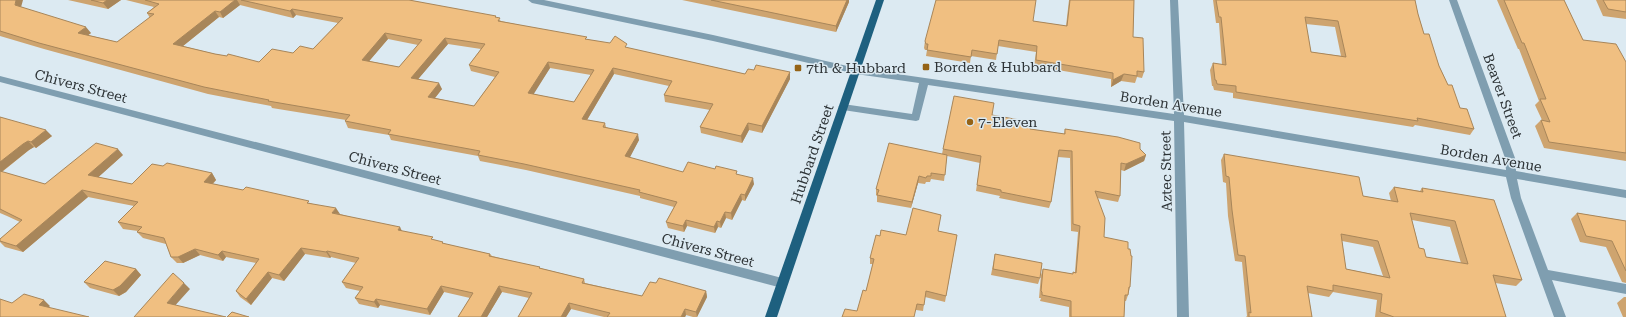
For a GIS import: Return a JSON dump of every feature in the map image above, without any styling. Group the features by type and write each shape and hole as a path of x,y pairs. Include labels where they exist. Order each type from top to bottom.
{"main road":[{"name":"Hubbard Street","path":"771,317 880,0"}],"street":[{"name":"Borden Avenue","path":"532,0 713,38 856,71 1179,118 1511,176 1626,194"},
{"name":"Aztec Street","path":"1174,0 1179,118 1183,317"},
{"name":"Beaver Street","path":"1453,0 1510,158 1511,176 1516,198 1560,317"},
{"name":"Chivers Street","path":"0,79 782,283"},
{"path":"843,107 916,118 924,81"},
{"path":"1544,274 1626,289"}],"building":[{"path":"0,0 16,0 15,5 86,27 78,33 117,42 154,14 147,13 159,4 145,0 235,0 220,12 215,11 173,44 215,54 227,56 228,54 259,62 272,49 293,53 300,46 313,49 343,18 292,9 290,11 241,0 409,0 496,16 495,17 500,18 498,21 587,37 585,39 610,43 615,36 627,44 625,47 745,74 748,69 754,70 756,65 790,72 762,126 748,123 741,136 700,127 713,104 664,95 672,81 613,68 582,119 605,123 603,127 638,134 625,156 683,172 688,162 715,169 716,166 737,171 736,174 753,178 745,195 741,194 731,213 725,212 720,222 717,221 714,227 686,220 683,226 666,222 677,202 639,192 640,190 478,155 480,151 388,134 391,130 345,121 350,115 268,101 269,100 204,87 39,43 0,31","holes":["385,33 422,40 399,67 362,60","445,38 485,44 469,65 499,72 474,106 428,97 439,83 411,78","548,62 594,70 574,102 528,93"]},
{"path":"91,0 107,0 103,3"},
{"path":"711,0 847,0 836,26"},
{"path":"936,0 1036,0 1033,21 1067,26 1070,0 1134,0 1133,37 1143,38 1144,72 1137,71 1137,76 1124,74 1113,80 1113,73 1036,60 1037,46 999,40 997,54 972,50 971,57 927,50 928,44 926,44 925,41"},
{"path":"1216,0 1415,0 1424,34 1429,34 1439,66 1448,85 1452,85 1460,108 1467,109 1474,129 1417,118 1418,121 1236,92 1236,86 1217,84 1215,80 1213,63 1226,65 1221,17 1219,17","holes":["1305,17 1338,21 1346,57 1311,52"]},
{"path":"1504,0 1564,0 1583,40 1616,44 1626,62 1626,153 1549,142 1541,120 1550,122 1540,99 1546,99 1524,43 1522,43"},
{"path":"1603,0 1626,0 1626,12 1608,9"},
{"path":"954,96 994,103 992,115 1031,122 1030,129 1065,134 1065,129 1118,137 1140,143 1140,149 1146,155 1126,164 1121,163 1120,196 1095,191 1105,218 1104,237 1128,242 1128,249 1130,249 1132,256 1130,287 1128,295 1125,295 1124,317 1071,317 1071,301 1042,295 1043,269 1073,274 1073,272 1076,273 1080,226 1073,224 1072,151 1059,150 1051,202 1001,192 1001,190 977,185 981,156 943,149"},
{"path":"0,117 46,130 31,142 28,141 23,144 0,162"},
{"path":"96,143 118,149 88,175 132,184 152,164 163,166 167,163 212,173 204,182 243,190 246,187 309,201 307,203 336,208 332,213 400,227 398,230 433,237 431,239 443,242 442,243 584,279 582,283 642,296 650,282 656,283 659,278 706,291 696,312 685,309 681,317 607,317 610,313 569,303 561,317 518,317 532,293 499,286 481,317 458,317 473,293 441,286 427,309 376,299 374,302 355,298 363,287 342,282 359,258 327,251 301,248 279,275 268,272 246,299 236,291 259,259 222,251 218,255 195,249 178,257 171,257 164,238 137,232 142,227 118,222 138,202 82,190 16,246 0,241 0,239 22,220 0,209 0,171 45,184"},
{"path":"889,143 947,155 945,175 931,173 931,176 927,176 926,178 919,176 912,202 877,195 879,190 876,189"},
{"path":"1224,154 1359,177 1363,196 1398,202 1394,187 1423,192 1422,188 1494,200 1522,280 1493,275 1506,317 1394,317 1380,312 1382,294 1333,285 1333,291 1307,286 1312,317 1249,317 1249,312 1251,313 1245,256 1238,255 1229,177 1226,176","holes":["1410,213 1455,221 1468,264 1426,257 1424,249 1419,248","1341,234 1378,241 1390,278 1346,269"]},
{"path":"913,208 941,215 938,231 957,235 946,296 926,291 924,305 917,304 914,317 842,317 845,309 857,311 863,290 866,291 874,259 870,258 876,235 880,236 881,230 906,235"},
{"path":"1577,213 1626,221 1626,271 1612,241 1586,236"},
{"path":"995,254 1042,263 1040,278 993,269"},
{"path":"105,261 136,269 120,286 113,290 84,282"},
{"path":"173,273 184,283 167,303 226,317 134,317"},
{"path":"24,294 44,300 39,305 89,317 0,317 0,299 12,303"},
{"path":"232,312 249,317 227,317"}],"place":[{"name":"Borden & Hubbard","path":"926,67"},
{"name":"7th & Hubbard","path":"798,68"},
{"name":"7-Eleven","path":"970,122"}]}
